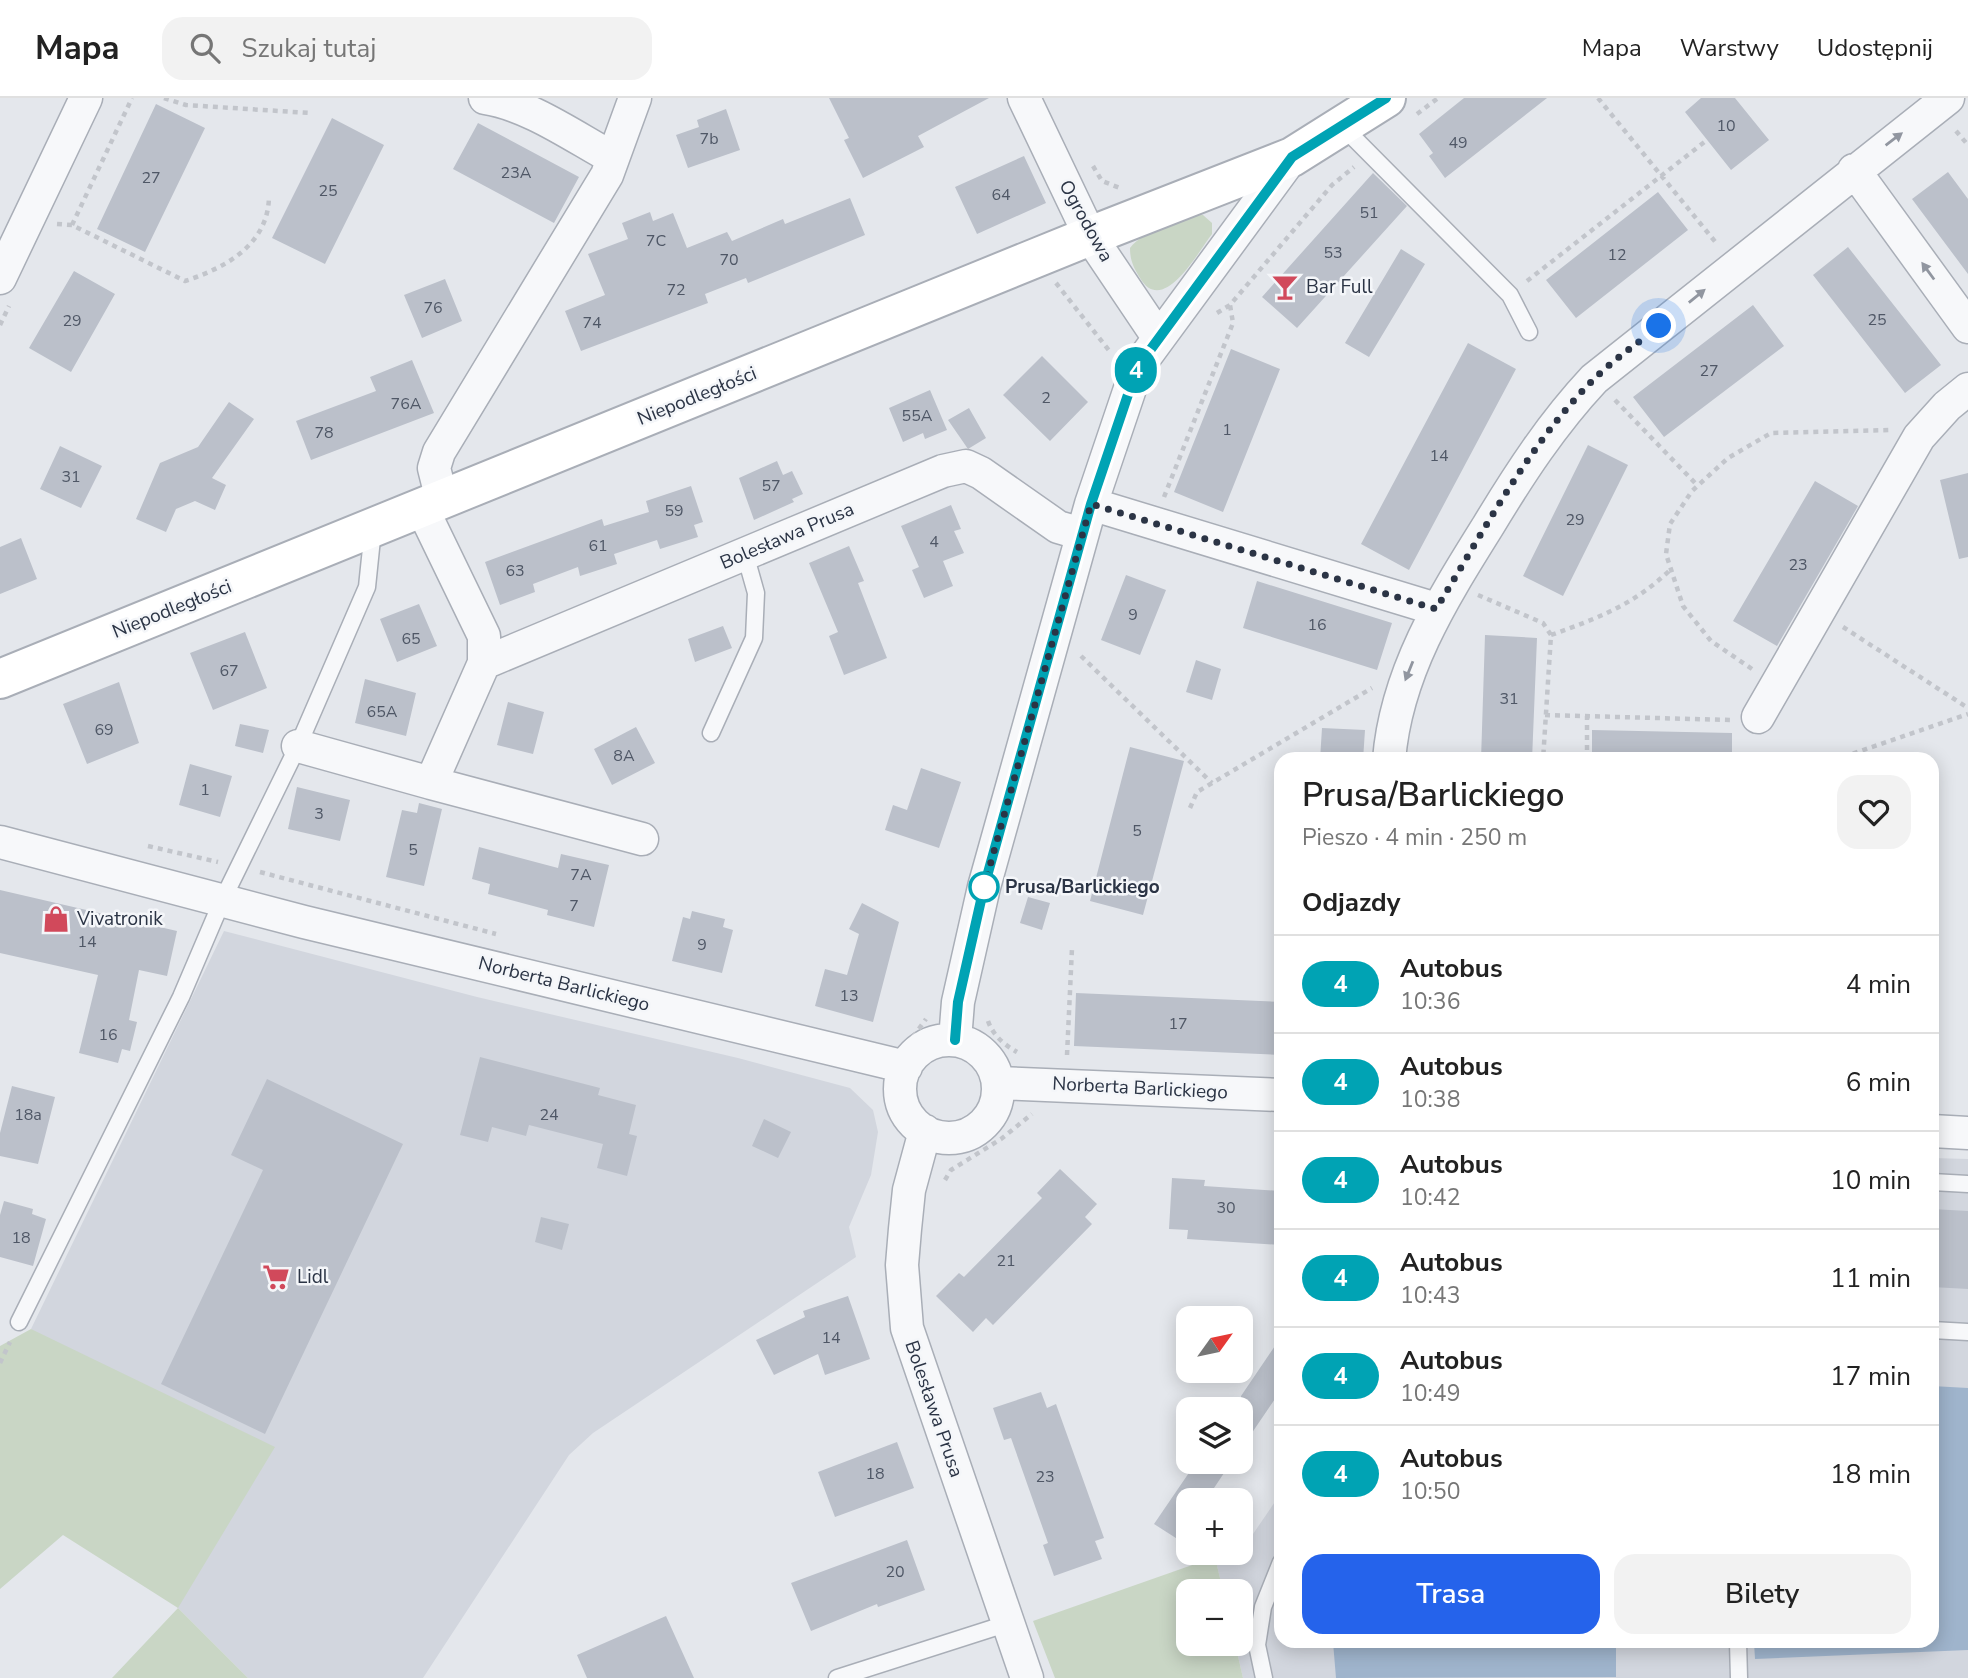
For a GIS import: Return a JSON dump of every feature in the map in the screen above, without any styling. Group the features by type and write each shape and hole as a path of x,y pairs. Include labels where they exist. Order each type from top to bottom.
{"street":[{"path":"6,289 86,98"},
{"path":"485,98 500,100 613,158"},
{"path":"431,783 484,663 484,636 432,504 434,468 439,452 607,175 635,98"},
{"name":"Ogrodowa","path":"1024,98 1090,236 1158,337"},
{"path":"1391,752 1406,679 1436,609 1533,453 1594,379 1948,98"},
{"name":"Niepodległości","path":"0,679 1090,236 1292,157 1343,127 1400,107"},
{"path":"955,1040 958,1002 984,887 1082,534 1137,368 1292,157"},
{"path":"1854,170 1968,327"},
{"path":"1758,717 1925,430 1947,405 1968,389"},
{"name":"Bolesława Prusa","path":"484,663 943,471 966,466 981,473 1058,527 1082,534"},
{"path":"1091,504 1436,609"},
{"path":"298,746 642,839"},
{"name":"Norberta Barlickiego","path":"0,842 222,901 906,1054"},
{"path":"955,1040 971,1045 984,1054 994,1068 998,1099 992,1113 982,1125 954,1138 925,1131 905,1110 901,1081 906,1054 914,1055 926,1046 955,1040"},
{"name":"Norberta Barlickiego","path":"998,1083 1274,1095"},
{"name":"Bolesława Prusa","path":"925,1131 909,1190 905,1229 902,1265 907,1328 1027,1678"},
{"path":"1939,1131 1968,1133"}],"lane":[{"path":"1343,127 1510,295 1529,332"},
{"path":"19,1322 181,997 222,901 298,746 368,587 373,528"},
{"path":"711,733 754,638 756,593 745,554"},
{"path":"1939,1182 1968,1184"},
{"path":"1939,1330 1968,1332"},
{"path":"1264,1678 1257,1645 1263,1607 1274,1580"},
{"path":"836,1678 1009,1623"},
{"path":"1738,1648 1740,1678"}],"path":[{"path":"72,225 132,98"},
{"path":"164,98 186,105 310,113"},
{"path":"1400,107 1438,98"},
{"path":"1598,98 1722,250"},
{"path":"1510,295 1707,140"},
{"path":"1209,318 1230,305 1332,185 1369,154"},
{"path":"1089,158 1102,181 1128,191"},
{"path":"49,224 72,225 185,281 240,256 257,236 268,211 269,197"},
{"path":"1052,278 1112,354 1108,367"},
{"path":"0,325 6,289"},
{"path":"1163,500 1233,324 1230,305"},
{"path":"1607,391 1698,486"},
{"path":"1776,686 1711,640 1683,606 1666,554 1670,524 1698,486 1728,458 1771,433 1925,430"},
{"path":"1550,635 1602,617 1646,593 1671,569"},
{"path":"1481,582 1474,594 1543,623 1550,635 1543,752"},
{"path":"1818,611 1968,708"},
{"path":"1073,648 1212,783"},
{"path":"1190,808 1197,792 1382,683"},
{"path":"1857,752 1968,714"},
{"path":"1545,715 1748,721 1758,717"},
{"path":"1587,716 1587,752"},
{"path":"146,846 239,867 506,936"},
{"path":"1066,1059 1072,948"},
{"path":"906,1054 927,1017"},
{"path":"943,1183 951,1170 1001,1139 1035,1112 1038,1083"}],"shaded area":[{"path":"224,931 477,997 738,1058 850,1088 873,1110 878,1132 871,1175 849,1227 856,1257 593,1433 569,1455 423,1678 248,1678 178,1608 31,1329"},
{"path":"1939,1158 1968,1159 1968,1678 1243,1678 1238,1656 1253,1656 1253,1579 1220,1579 1217,1565 1253,1565 1253,1534 1274,1503 1274,1648 1939,1648"}],"green space":[{"path":"1203,215 1212,223 1212,234 1189,266 1169,286 1159,290 1149,288 1134,268 1130,248 1144,236 1163,226 1184,218"},
{"path":"31,1329 275,1447 178,1608 63,1535 0,1589 0,1346"},
{"path":"1192,1565 1217,1565 1220,1579 1176,1579 1176,1656 1238,1656 1243,1678 1055,1678 1033,1621"},
{"path":"178,1608 248,1678 112,1678"}],"water":[{"path":"1939,1386 1968,1388 1968,1650 1755,1659 1754,1648 1939,1648"},
{"path":"1334,1648 1616,1648 1616,1677 1336,1678"}],"building":[{"path":"829,98 989,98 918,136 924,147 863,178 844,140 849,138"},
{"path":"1464,98 1547,98 1445,178 1429,156 1433,153 1419,134"},
{"path":"1701,98 1735,98 1769,140 1731,170 1685,112"},
{"path":"156,104 205,128 145,252 97,229"},
{"path":"726,109 740,150 688,168 676,135 699,127 697,120"},
{"path":"332,118 384,145 325,264 272,238"},
{"path":"478,123 579,177 554,223 453,169"},
{"path":"1024,156 1046,203 977,234 955,187"},
{"path":"1948,172 1968,199 1968,274 1912,199"},
{"path":"1373,173 1407,206 1297,328 1262,297"},
{"path":"1658,192 1688,230 1576,318 1546,280"},
{"path":"850,198 865,235 748,283 746,278 705,294 708,303 581,351 565,311 605,295 588,254 628,239 622,223 650,212 653,221 673,213 687,248 727,232 732,241 783,219 785,224"},
{"path":"1848,247 1941,365 1905,393 1813,275"},
{"path":"1401,249 1425,264 1369,357 1345,343"},
{"path":"74,271 115,294 71,372 29,348"},
{"path":"445,279 462,321 422,338 404,295"},
{"path":"1753,305 1784,346 1664,437 1633,397"},
{"path":"1468,343 1516,369 1409,570 1361,544"},
{"path":"1231,349 1280,369 1223,512 1174,492"},
{"path":"1042,356 1088,402 1050,441 1003,395"},
{"path":"412,360 434,413 311,460 296,421 376,391 370,377"},
{"path":"930,390 947,430 925,439 923,433 903,442 889,408"},
{"path":"229,402 254,419 212,478 226,485 215,510 195,501 176,509 166,532 136,519 160,463 198,447"},
{"path":"969,408 986,438 968,449 948,420"},
{"path":"1588,445 1628,465 1563,596 1523,576"},
{"path":"60,446 102,466 81,508 40,489"},
{"path":"777,461 783,475 792,471 803,494 792,499 794,502 754,520 739,478"},
{"path":"1968,473 1968,557 1959,559 1940,480"},
{"path":"1815,481 1858,506 1777,646 1733,621"},
{"path":"691,486 703,522 694,525 698,537 660,549 657,540 614,554 617,564 580,576 578,567 533,584 535,592 500,605 485,562 602,519 604,526 649,512 646,501"},
{"path":"951,505 961,529 954,531 964,553 943,561 953,586 924,598 912,570 919,567 901,526"},
{"path":"21,538 37,579 0,594 0,547"},
{"path":"849,546 864,581 858,583 887,658 844,675 829,636 838,632 809,563"},
{"path":"1126,575 1166,590 1140,655 1101,640"},
{"path":"1257,581 1392,623 1377,670 1243,628"},
{"path":"419,604 437,646 397,662 380,619"},
{"path":"723,626 732,648 695,662 688,639"},
{"path":"245,632 267,688 213,710 190,653"},
{"path":"1485,635 1537,638 1532,752 1481,752"},
{"path":"1196,660 1221,669 1212,700 1186,692"},
{"path":"365,679 416,693 406,736 355,723"},
{"path":"119,682 139,743 87,764 63,704"},
{"path":"508,702 544,712 533,754 497,745"},
{"path":"240,724 269,730 263,753 235,746"},
{"path":"636,727 655,763 612,785 594,749"},
{"path":"1322,728 1365,730 1364,752 1320,752"},
{"path":"1592,730 1732,733 1732,752 1592,752"},
{"path":"1130,747 1184,761 1143,915 1090,901"},
{"path":"190,764 232,776 220,817 179,805"},
{"path":"921,768 961,782 939,848 885,830 893,805 907,810"},
{"path":"297,787 350,800 340,841 288,829"},
{"path":"419,803 442,809 424,886 386,877 402,810 417,813"},
{"path":"479,847 558,868 561,854 609,865 594,927 547,915 548,910 488,894 490,884 472,879"},
{"path":"0,890 177,931 167,976 139,970 129,1020 137,1022 130,1051 122,1049 118,1063 79,1053 98,975 0,953"},
{"path":"1028,897 1050,903 1042,930 1020,923"},
{"path":"862,903 899,922 873,1022 815,1006 825,969 847,975 859,934 849,929"},
{"path":"692,911 725,919 723,927 733,930 722,973 672,961 683,917 690,919"},
{"path":"1076,993 1274,1002 1274,1055 1074,1046"},
{"path":"480,1057 600,1088 598,1095 636,1105 629,1134 637,1136 627,1176 597,1168 603,1144 529,1125 526,1136 492,1127 488,1142 460,1135"},
{"name":"Lidl","path":"267,1079 403,1144 265,1434 161,1384 263,1170 231,1155"},
{"path":"12,1086 55,1097 38,1164 0,1156 0,1133"},
{"path":"764,1119 791,1132 778,1158 752,1146"},
{"path":"1060,1169 1097,1204 1085,1217 1092,1224 993,1325 986,1318 973,1332 936,1296 959,1273 964,1277 1042,1198 1037,1193"},
{"path":"1172,1178 1205,1180 1204,1186 1274,1191 1274,1245 1187,1239 1188,1230 1169,1229"},
{"path":"4,1201 33,1209 32,1214 46,1219 33,1266 0,1257 0,1215"},
{"path":"1939,1209 1968,1211 1968,1289 1939,1287"},
{"path":"541,1217 569,1224 562,1250 535,1242"},
{"path":"848,1296 870,1359 825,1375 818,1354 774,1375 756,1340 805,1317 803,1311"},
{"path":"1274,1347 1274,1400 1253,1431 1253,1397 1241,1397 1250,1383 1253,1383 1253,1378"},
{"path":"1041,1392 1047,1408 1056,1404 1104,1538 1095,1541 1102,1559 1054,1576 1043,1545 1048,1543 1011,1438 1004,1440 993,1408"},
{"path":"897,1442 914,1488 835,1517 818,1472"},
{"path":"1188,1474 1223,1474 1214,1488 1179,1488"},
{"path":"1176,1492 1176,1538 1154,1524"},
{"path":"907,1540 925,1590 878,1607 877,1604 811,1631 791,1583"},
{"path":"666,1616 694,1678 587,1678 577,1655"}],"bus line":[{"name":"4","path":"955,1040 958,1002 984,887 1091,504 1137,368 1292,157 1386,98"}],"place":[{"name":"Bar Full","path":"1285,287"},
{"name":"Prusa/Barlickiego","path":"984,887"},
{"name":"Vivatronik","path":"56,919"},
{"name":"Lidl","path":"276,1277"}],"route":[{"path":"984,887 1091,504 1436,609 1533,453 1566,409 1594,379 1659,326"}]}
